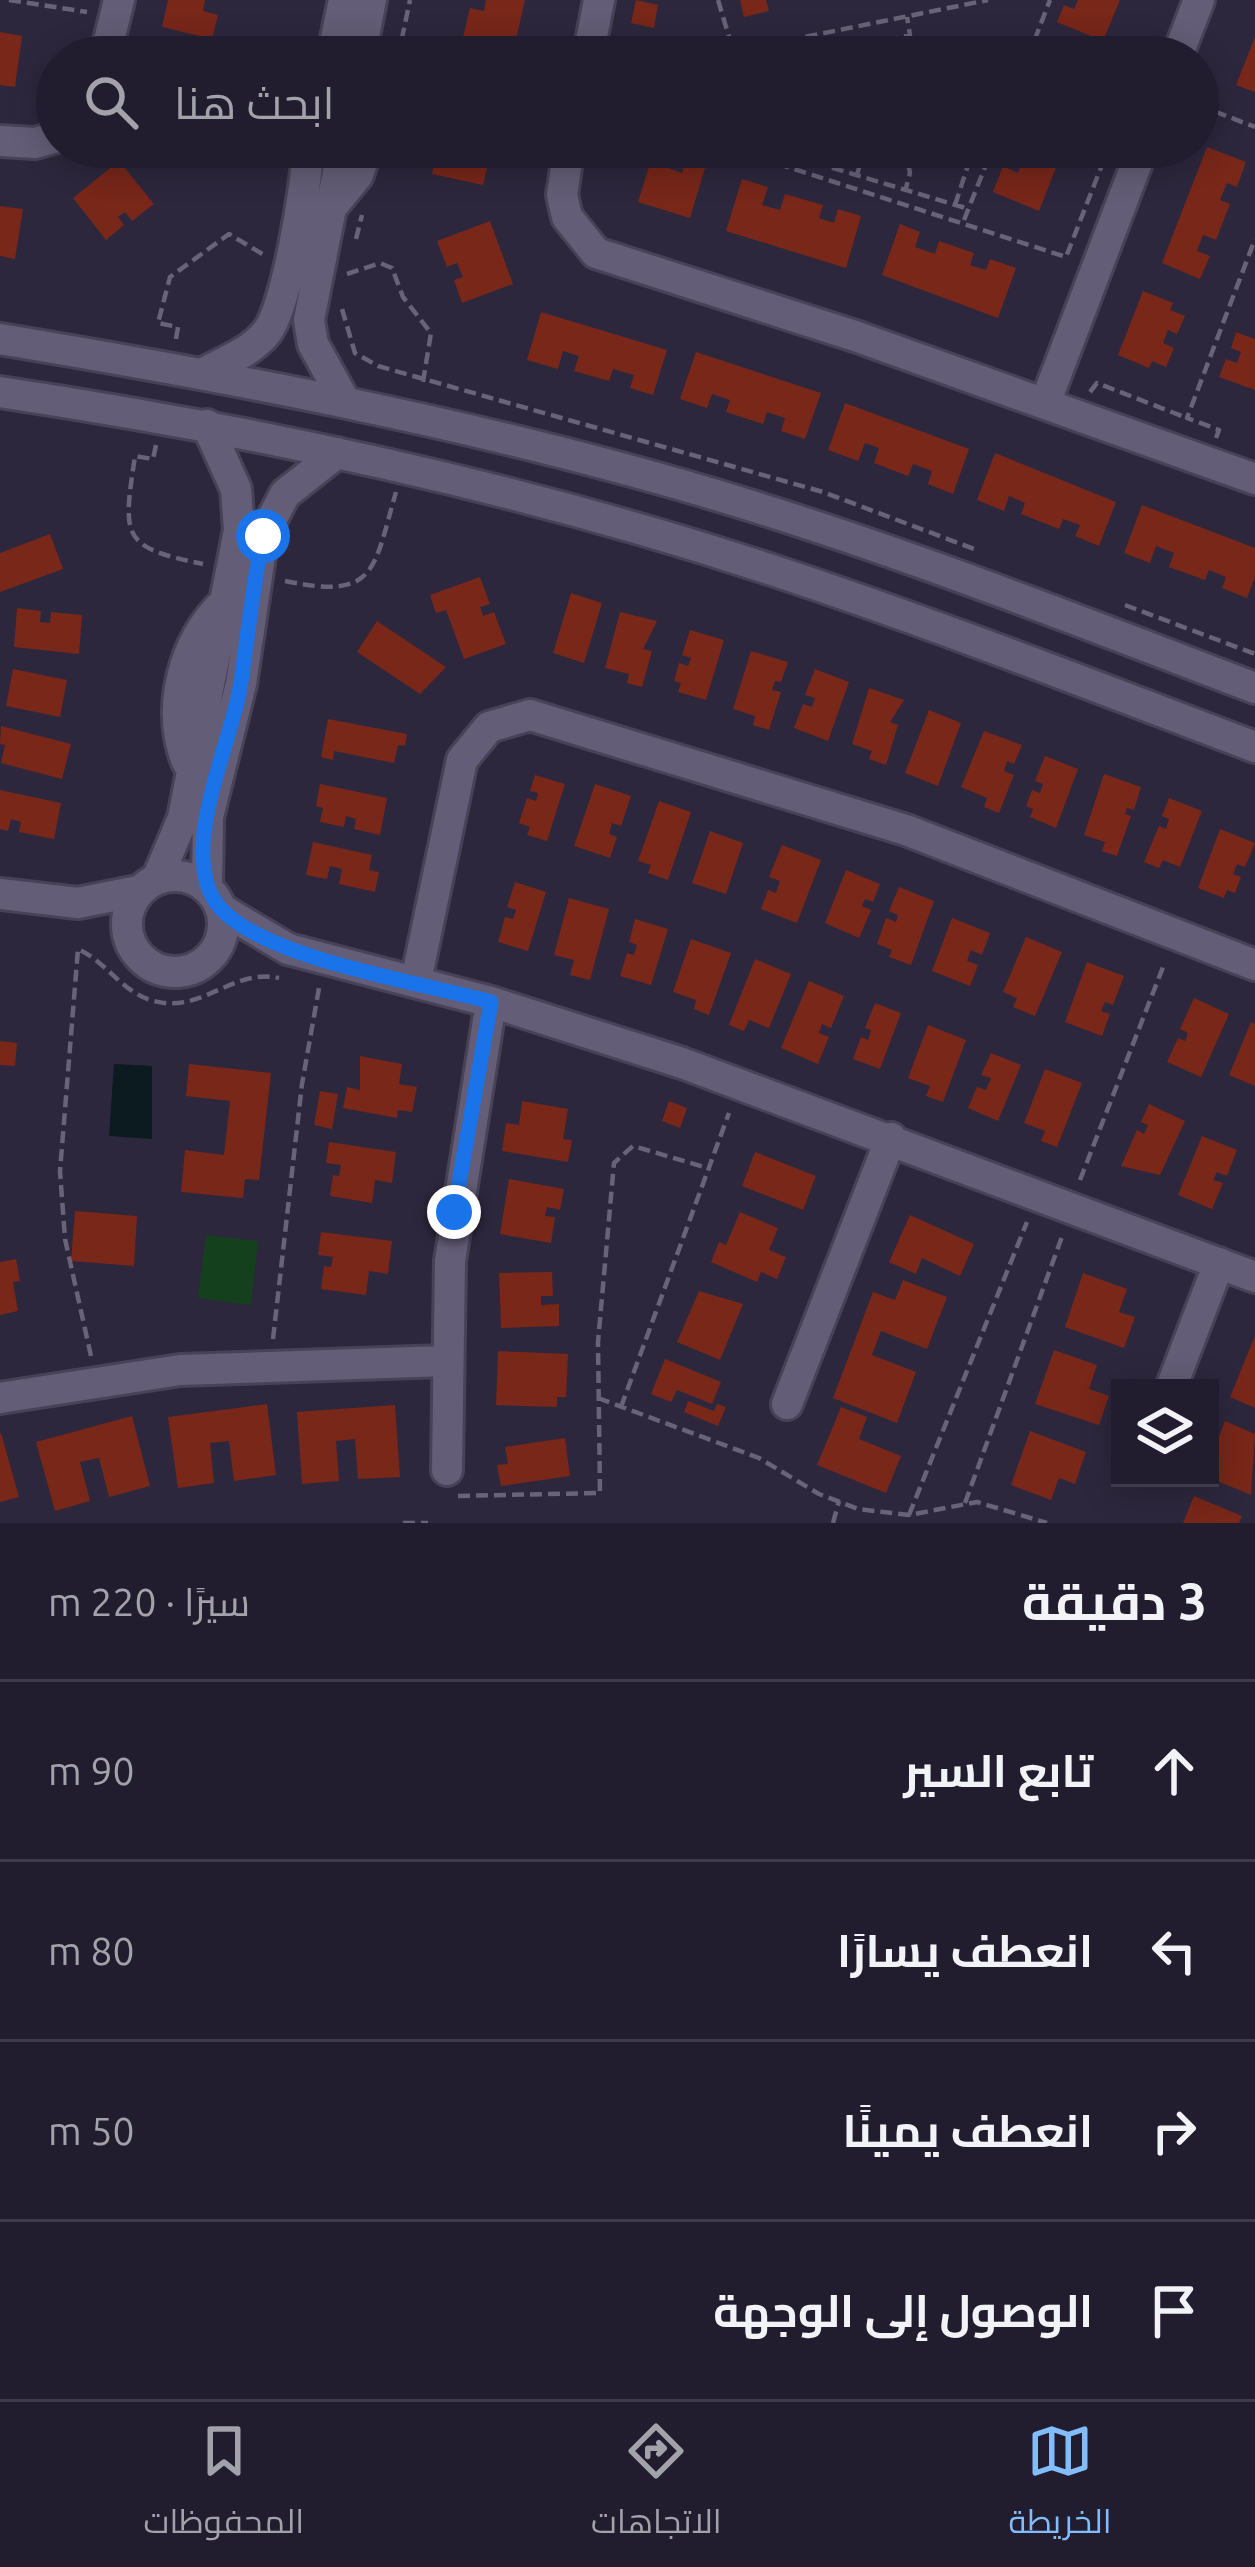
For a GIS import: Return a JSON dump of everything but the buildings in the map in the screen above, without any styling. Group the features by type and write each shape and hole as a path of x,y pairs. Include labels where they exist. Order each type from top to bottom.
{"street":[{"path":"336,36 344,0"},
{"path":"591,36 599,0"},
{"path":"1185,36 1199,0"},
{"path":"0,140 36,142"},
{"path":"203,373 257,343 278,313 303,206 306,168"},
{"path":"339,168 309,320 313,344 344,400"},
{"path":"331,207 360,168"},
{"path":"566,168 562,195 567,217 596,253 1046,401 1255,479"},
{"path":"1046,401 1135,168"},
{"path":"0,339 344,400 685,486 888,551 1255,688"},
{"path":"0,392 207,425 617,524 767,568 1255,747"},
{"path":"129,941 129,906 177,839 239,509 207,425"},
{"path":"208,960 222,936 208,817 241,684 263,536 285,494 337,453"},
{"path":"416,981 462,760 489,727 530,715 905,830 1255,965"},
{"path":"0,894 58,903 99,901 183,876 288,964"},
{"path":"58,903 129,941 154,969 173,973 208,960 288,964 416,981 491,1002 891,1138 1255,1277"},
{"path":"446,1470 444,1361 454,1212 491,1002"},
{"path":"787,1404 891,1138"},
{"path":"1174,1379 1219,1263"},
{"path":"0,1398 96,1381 270,1363 444,1361"}],"path":[{"path":"9,0 82,12 117,8"},
{"path":"82,12 85,0"},
{"path":"402,36 410,0"},
{"path":"718,0 729,36"},
{"path":"816,36 988,0"},
{"path":"1036,36 1050,0"},
{"path":"906,36 910,35 907,16"},
{"path":"1219,113 1255,127"},
{"path":"792,168 1066,257 1101,168"},
{"path":"833,168 969,209"},
{"path":"856,175 858,168"},
{"path":"905,189 909,168"},
{"path":"955,205 967,168"},
{"path":"964,223 985,168"},
{"path":"364,208 343,309 355,353 378,366 823,492 974,549"},
{"path":"266,256 270,238"},
{"path":"1187,418 1255,239"},
{"path":"1075,412 1096,382 1219,430 1206,460"},
{"path":"1126,605 1255,654"},
{"path":"96,1381 61,1205 60,1137 78,949 103,963 136,994 166,1004 196,1001 288,964"},
{"path":"270,1363 302,1084 319,987 303,983"},
{"path":"621,1407 732,1114 712,1107"},
{"path":"446,1470 449,1490 457,1496 596,1496 602,1482 601,1286 614,1162 633,1146 646,1146 711,1168"},
{"path":"965,1502 1064,1235 1057,1233"},
{"path":"598,1398 759,1458 838,1502 875,1513 909,1514 965,1502 994,1505 1047,1523"},
{"path":"833,1523 838,1502"},
{"path":"404,1523 428,1523"}],"green space":[{"path":"206,1235 258,1241 251,1305 198,1298"}],"shaded area":[{"path":"114,1064 152,1066 152,1139 109,1136"}],"route":[{"path":"263,536 241,684 204,840 207,888 220,909 289,949 491,1002 454,1212"}]}
